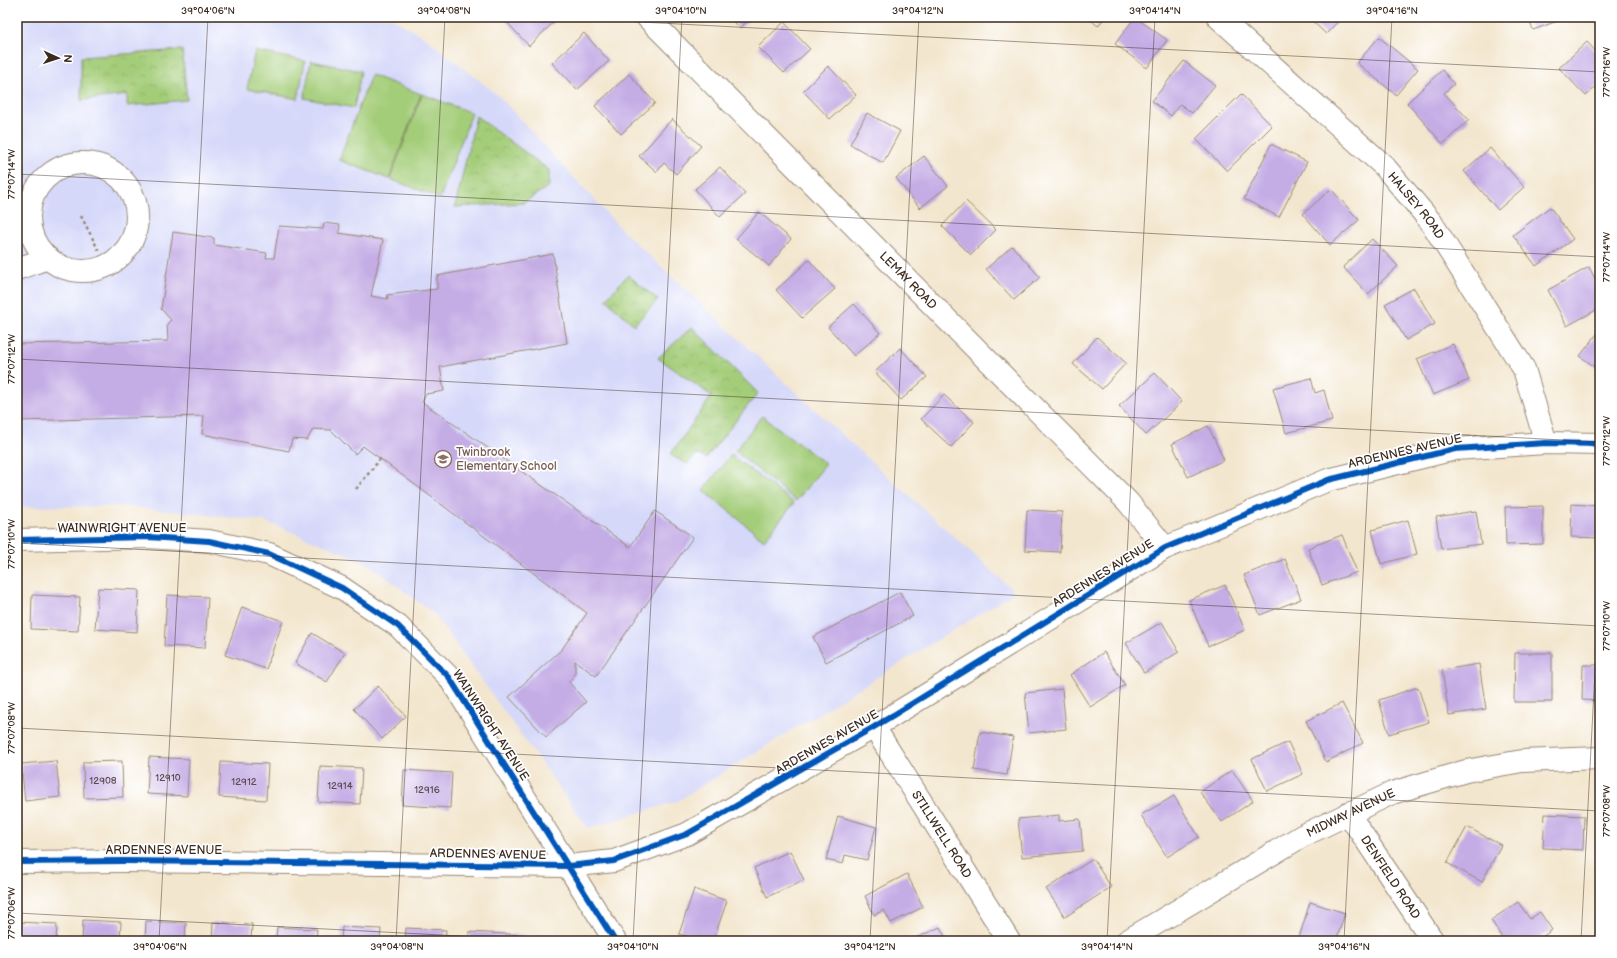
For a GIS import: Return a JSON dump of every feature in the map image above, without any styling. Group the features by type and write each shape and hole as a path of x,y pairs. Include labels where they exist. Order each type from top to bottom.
{"street":[{"name":"LEMAY ROAD","path":"647,17 1128,502 1165,548"},
{"name":"HALSEY ROAD","path":"1218,17 1384,166 1431,222 1524,369 1546,443"},
{"path":"74,163 91,163 107,168 121,178 132,192 137,210 136,229 129,246 117,260 101,269 82,271 64,268 48,258 34,243 30,228 30,210 34,194 44,180 57,169 74,163"},
{"path":"17,269 48,258"},
{"name":"ARDENNES AVENUE","path":"17,862 122,860 568,866 614,861 687,834 874,727 1165,548 1328,480 1455,449 1546,443 1600,444"},
{"name":"WAINWRIGHT AVENUE","path":"17,540 148,537 209,541 269,554 342,588 398,626 449,677 615,941"},
{"name":"STILLWELL ROAD","path":"874,727 1009,941"},
{"name":"MIDWAY AVENUE","path":"1127,941 1302,836 1392,793 1466,771 1522,761 1600,758"},
{"name":"DENFIELD ROAD","path":"1348,813 1433,941"}],"path":[{"path":"81,216 99,251"},
{"path":"356,489 381,458"}],"shaded area":[{"name":"Twinbrook Elementary School","path":"17,17 390,17 424,37 499,96 623,231 817,412 1015,592 676,802 588,828 434,614 366,562 264,521 122,506 17,507"}],"green space":[{"path":"182,50 187,100 127,106 127,95 81,100 81,57"},
{"path":"255,51 305,61 298,99 247,89"},
{"path":"311,61 361,71 354,108 304,98"},
{"path":"371,75 421,94 389,179 339,160"},
{"path":"422,94 472,113 440,198 390,179"},
{"path":"476,116 549,170 549,186 523,203 455,207"},
{"path":"17,125 27,177 17,179"},
{"path":"628,275 658,300 634,325 606,299"},
{"path":"692,327 758,393 706,458 696,454 688,464 670,455 712,396 658,358"},
{"path":"762,416 826,464 796,501 735,451"},
{"path":"731,455 794,503 764,540 703,490"}],"building":[{"path":"559,17 529,46 503,18"},
{"path":"729,17 752,17 740,28"},
{"path":"1087,17 1105,17 1098,26"},
{"path":"1135,17 1167,40 1147,68 1115,44"},
{"path":"1308,17 1342,17 1326,34"},
{"path":"1528,17 1568,17 1533,30"},
{"path":"784,22 810,49 784,73 758,47"},
{"path":"584,33 609,61 577,90 552,63"},
{"path":"1379,37 1418,69 1396,95 1357,63"},
{"path":"1587,42 1600,56 1600,83 1586,96 1559,68"},
{"path":"1184,61 1215,85 1192,113 1180,104 1171,116 1152,101"},
{"path":"828,66 856,95 830,119 803,91"},
{"path":"1442,70 1454,84 1444,93 1469,120 1443,144 1407,103"},
{"path":"629,74 655,103 621,134 595,106"},
{"path":"1241,94 1272,126 1227,171 1196,139"},
{"path":"867,113 900,131 883,163 850,144"},
{"path":"672,119 701,146 676,174 664,163 657,172 639,156"},
{"path":"1271,144 1307,162 1279,217 1244,199"},
{"path":"1490,148 1524,187 1498,210 1464,171"},
{"path":"924,156 948,186 920,208 896,178"},
{"path":"720,167 745,194 720,217 695,189"},
{"path":"1331,189 1359,220 1330,245 1303,214"},
{"path":"966,201 996,230 971,255 942,226"},
{"path":"1550,207 1573,239 1536,266 1513,235"},
{"path":"759,212 791,239 769,266 736,239"},
{"name":"Twinbrook Elementary School","path":"324,223 340,225 339,233 383,240 371,296 388,299 387,295 437,289 437,276 553,254 567,343 440,367 444,391 426,394 422,402 630,547 655,511 693,537 596,676 575,661 575,674 569,682 586,702 546,737 509,697 562,649 587,613 363,446 355,454 331,430 313,429 307,440 292,439 289,451 202,434 204,416 17,421 17,344 168,341 167,324 171,320 161,309 173,232 214,238 214,245 267,253 266,258 274,258 279,226 323,229"},
{"path":"1372,239 1398,266 1368,294 1343,267"},
{"path":"1012,246 1040,277 1014,300 986,269"},
{"path":"809,260 835,289 802,318 776,290"},
{"path":"1589,267 1600,288 1600,308 1567,326 1548,290"},
{"path":"1414,288 1435,324 1406,340 1385,304"},
{"path":"854,304 880,333 854,356 828,327"},
{"path":"1600,330 1600,371 1580,356"},
{"path":"1097,337 1126,363 1102,389 1073,364"},
{"path":"1453,344 1469,380 1433,395 1417,359"},
{"path":"900,348 927,377 901,400 875,372"},
{"path":"1155,373 1182,402 1146,435 1119,406"},
{"path":"1311,378 1315,393 1324,390 1332,421 1286,433 1273,388"},
{"path":"944,395 974,422 951,447 921,419"},
{"path":"1208,426 1224,460 1188,477 1172,444"},
{"path":"1572,504 1600,506 1600,538 1571,537"},
{"path":"1543,506 1543,544 1506,545 1505,507"},
{"path":"1027,510 1062,512 1060,552 1025,550"},
{"path":"1476,511 1481,544 1441,549 1436,517"},
{"path":"1408,520 1417,554 1381,564 1372,530"},
{"path":"1342,535 1357,572 1322,585 1308,548"},
{"path":"1285,559 1301,599 1260,615 1244,575"},
{"path":"1225,585 1245,630 1208,646 1189,600"},
{"path":"98,588 139,590 137,632 95,629"},
{"path":"900,592 913,616 826,662 813,637"},
{"path":"32,595 80,597 78,631 31,629"},
{"path":"167,595 208,597 205,648 164,646"},
{"path":"242,607 283,621 266,669 225,655"},
{"path":"1162,622 1179,652 1144,673 1126,643"},
{"path":"312,633 345,653 327,682 295,663"},
{"path":"1104,652 1125,685 1090,707 1070,675"},
{"path":"1515,653 1552,653 1552,702 1514,702"},
{"path":"1479,664 1486,709 1449,715 1442,670"},
{"path":"1583,665 1600,665 1600,701 1582,700"},
{"path":"378,686 406,716 382,739 354,709"},
{"path":"1418,687 1429,722 1389,734 1379,700"},
{"path":"1062,689 1066,729 1029,733 1025,693"},
{"path":"1342,703 1363,743 1326,762 1306,721"},
{"path":"980,732 1013,737 1007,775 974,770"},
{"path":"1288,742 1303,774 1267,791 1252,759"},
{"path":"149,757 189,759 187,796 147,794"},
{"path":"56,761 60,797 25,801 21,764"},
{"path":"122,761 123,797 84,798 83,762"},
{"path":"221,762 268,764 266,800 219,797"},
{"path":"320,766 362,768 360,804 318,802"},
{"path":"404,770 452,773 450,808 402,805"},
{"path":"1232,770 1253,801 1222,822 1200,792"},
{"path":"1174,796 1199,837 1167,857 1141,815"},
{"path":"1545,814 1584,816 1583,850 1543,848"},
{"path":"1059,815 1059,821 1080,819 1083,851 1022,857 1018,819"},
{"path":"838,816 876,827 867,860 845,855 843,864 826,860"},
{"path":"1467,827 1501,845 1482,882 1447,863"},
{"path":"790,851 804,880 767,897 754,868"},
{"path":"1093,859 1111,887 1065,917 1046,889"},
{"path":"907,874 923,907 891,923 884,910 874,915 865,896"},
{"path":"694,889 727,901 713,941 701,941 679,934"},
{"path":"1310,902 1345,913 1336,941 1298,941"},
{"path":"1518,902 1530,919 1540,912 1552,930 1536,941 1504,941 1491,920"},
{"path":"83,920 121,922 120,941 82,941"},
{"path":"146,921 186,923 185,941 145,941"},
{"path":"18,922 57,924 56,941 17,941"},
{"path":"213,922 252,924 251,941 212,941"},
{"path":"277,927 317,929 316,941 276,941"},
{"path":"342,927 381,929 380,941 341,941"},
{"path":"940,927 947,941 910,941"},
{"path":"406,928 446,930 445,941 405,941"},
{"path":"469,932 526,935 526,941 469,941"}],"cycle path":[{"path":"17,862 123,861 568,866 614,861 687,834 874,727 1165,548 1328,480 1455,449 1546,443 1600,444"},
{"path":"17,540 148,537 209,541 269,554 342,588 398,626 449,677 615,941"}],"place":[{"name":"Twinbrook Elementary School","path":"443,459"}]}
